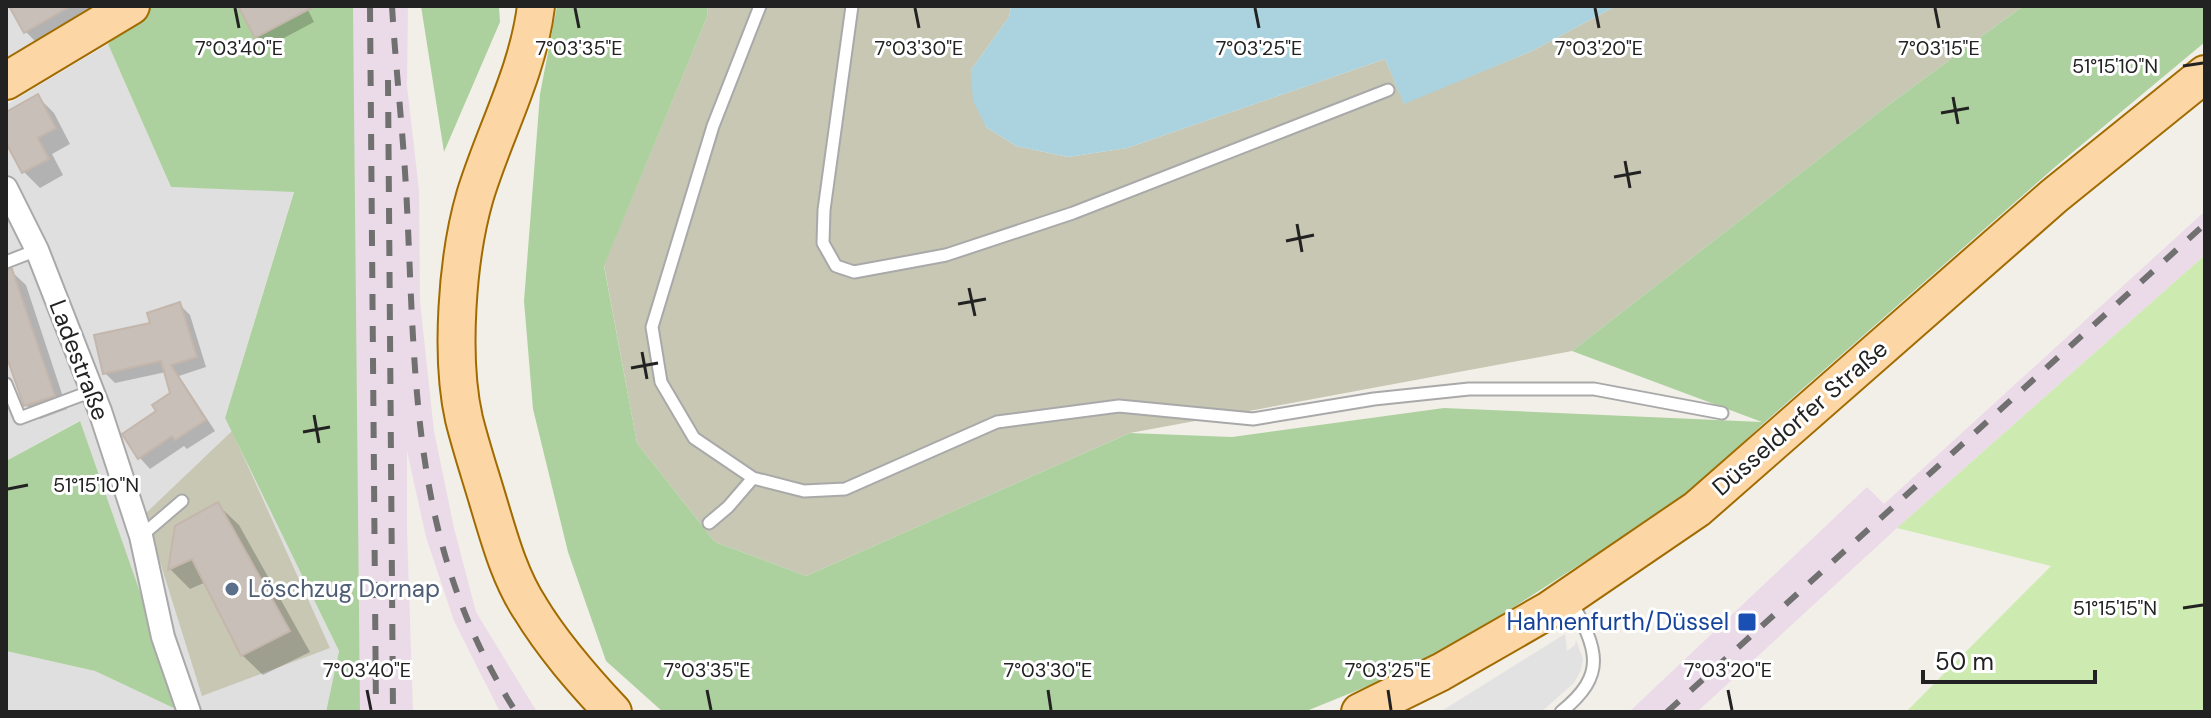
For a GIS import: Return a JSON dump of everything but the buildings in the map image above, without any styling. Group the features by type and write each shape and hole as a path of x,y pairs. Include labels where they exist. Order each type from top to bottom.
{"main road":[{"path":"6,81 131,6"},
{"path":"536,6 530,40 475,196 465,241 457,319 464,417 516,583 529,608 570,665 613,712"},
{"name":"Düsseldorfer Straße","path":"1360,712 1441,672 1569,597 1697,509 2054,196 2205,74"}],"street":[{"name":"Ladestraße","path":"6,188 14,219 37,250 92,391 141,536 163,637 189,712"}],"lane":[{"path":"760,6 713,126 652,327 661,382 694,438 753,478 804,491 845,489 997,422 1119,406 1253,419 1374,399 1469,389 1594,389 1722,413"},
{"path":"852,6 824,210 823,243 836,266 854,272 946,255 1073,213 1388,90"},
{"path":"6,262 37,250"},
{"path":"6,384 20,418 92,391"},
{"path":"709,523 753,478"},
{"path":"141,536 182,501"},
{"path":"1561,712 1585,689 1595,659 1592,643 1569,597"}],"shaded area":[{"path":"6,6 98,6 6,60"},
{"path":"350,6 408,6 407,86 419,190 420,302 434,431 454,528 476,612 537,712 500,712 454,621 426,537 407,451 413,712 349,712"},
{"path":"708,6 1011,6 1009,17 971,70 986,127 1016,146 1068,157 1127,148 1385,59 1404,103 1532,51 1616,6 2023,6 1887,106 1572,351 1130,433 806,576 715,542 637,443 604,265 707,17"},
{"path":"108,44 171,187 294,191 225,418 339,651 326,712 182,712 79,421 6,461 6,105"},
{"path":"2205,211 2205,255 1897,528 1697,712 1629,712 1867,487 1884,504"},
{"path":"232,431 330,648 202,696 145,514"},
{"path":"1565,634 1567,651 1576,640 1583,659 1581,670 1574,683 1541,712 1440,712"},
{"path":"6,651 95,671 182,712 6,712"}],"green space":[{"path":"147,6 353,6 360,712 326,712 339,651 225,418 294,192 171,187 108,44"},
{"path":"421,6 499,6 500,22 444,152"},
{"path":"557,6 708,6 707,17 604,266 637,443 715,542 806,576 1130,433 1232,437 1444,408 1762,422 1572,351 1887,106 2023,6 2205,6 2205,42 2055,167 1765,422 1686,496 1432,660 1304,712 663,712 606,661 568,552 533,409 524,301 540,94"},
{"path":"2205,255 2205,712 1906,712 2051,566 1897,528"},
{"path":"80,421 182,712 95,671 6,651 6,461"}],"water":[{"path":"1011,6 1616,6 1532,51 1404,104 1385,59 1127,148 1068,157 1016,146 986,127 973,101 971,70 1009,17"}],"railway":[{"path":"370,6 376,712"},
{"path":"392,6 406,182 413,341 426,468 438,530 456,591 482,651 516,712"},
{"path":"388,80 393,712"},
{"path":"1667,712 2205,224"}],"place":[{"name":"Löschzug Dornap","path":"232,589"},
{"name":"Hahnenfurth/Düssel","path":"1747,622"}]}
